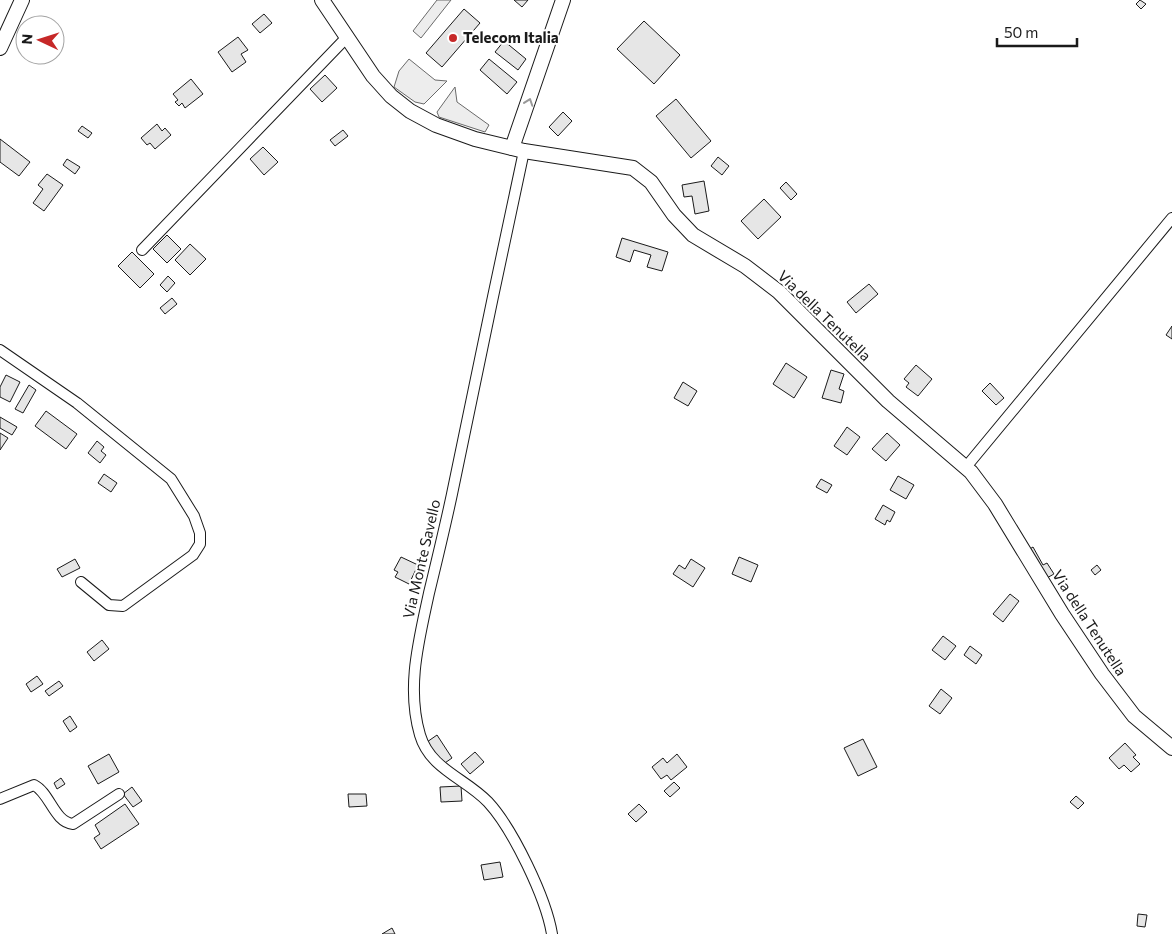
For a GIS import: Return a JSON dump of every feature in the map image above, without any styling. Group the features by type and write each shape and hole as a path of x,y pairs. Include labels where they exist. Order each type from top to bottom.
{"street":[{"path":"0,48 6,25 22,0"},
{"name":"Via della Tenutella","path":"322,0 391,96 420,117 463,135 518,149 620,165 640,172 651,182 689,232 741,263 772,286 888,401 966,467 995,504 1066,620 1112,688 1143,725 1172,748"},
{"path":"518,149 564,0"},
{"path":"142,250 348,36"},
{"name":"Via Monte Savello","path":"518,149 447,518 418,644 413,688 417,723 427,752 437,763 484,798 502,818 536,887 548,916 552,934"},
{"path":"966,467 1172,218"},
{"path":"0,350 81,406 166,474 179,489 198,527 201,541 196,552 123,606 115,607 107,604 81,582"},
{"path":"0,799 34,785 64,821 73,824 119,794"}],"shaded area":[{"path":"437,0 451,0 421,38 413,31"},
{"path":"409,59 435,80 447,81 424,104 415,102 394,87 399,71"},
{"path":"455,87 457,102 489,125 485,132 439,117 437,112"}],"building":[{"path":"514,0 528,0 522,7"},
{"path":"1140,0 1146,4 1141,9 1136,4"},
{"name":"Telecom Italia","path":"464,9 480,23 442,67 426,53"},
{"path":"264,14 272,23 260,33 252,24"},
{"path":"644,21 680,55 654,84 617,49"},
{"path":"238,37 248,50 241,54 246,62 232,72 218,52"},
{"path":"504,41 526,59 518,70 495,52"},
{"path":"489,59 517,82 507,94 480,70"},
{"path":"325,75 337,88 322,102 310,89"},
{"path":"191,79 203,94 185,108 182,103 179,106 175,102 178,100 173,94"},
{"path":"676,99 711,141 691,158 656,116"},
{"path":"563,112 572,121 558,136 549,127"},
{"path":"157,124 162,131 165,128 171,135 155,149 150,143 147,145 141,138"},
{"path":"82,126 92,133 88,138 78,131"},
{"path":"343,130 348,136 335,146 330,140"},
{"path":"0,139 30,162 19,176 0,162"},
{"path":"263,147 278,162 264,175 250,159"},
{"path":"718,157 729,166 722,175 711,166"},
{"path":"67,159 80,167 75,174 63,165"},
{"path":"47,174 63,185 44,211 33,203 43,189 38,185"},
{"path":"704,181 709,211 695,214 692,196 684,197 682,185"},
{"path":"786,182 797,194 791,200 780,188"},
{"path":"764,199 781,217 758,239 741,221"},
{"path":"167,235 181,249 167,263 153,249"},
{"path":"622,238 668,252 662,271 647,267 651,255 634,250 630,262 616,257"},
{"path":"190,244 206,259 190,275 175,260"},
{"path":"132,252 154,274 140,288 118,266"},
{"path":"168,276 175,283 167,292 160,285"},
{"path":"869,284 878,294 856,313 847,302"},
{"path":"172,298 177,304 165,314 160,308"},
{"path":"1172,326 1172,339 1166,335"},
{"path":"786,363 807,377 794,398 773,384"},
{"path":"916,365 932,379 918,396 906,387 909,383 904,379"},
{"path":"831,370 844,374 839,389 844,391 841,403 822,398"},
{"path":"6,375 20,382 10,402 0,397 0,387"},
{"path":"683,382 697,391 688,406 674,398"},
{"path":"990,383 1004,398 996,405 982,391"},
{"path":"29,385 36,390 23,413 15,409"},
{"path":"46,411 77,434 66,449 35,426"},
{"path":"0,417 17,427 12,435 0,428"},
{"path":"847,427 860,437 847,455 834,446"},
{"path":"0,433 8,438 0,450"},
{"path":"887,433 900,445 886,461 872,449"},
{"path":"97,441 104,447 101,451 106,455 100,463 88,453"},
{"path":"104,474 117,483 111,492 98,483"},
{"path":"898,476 914,485 906,499 890,490"},
{"path":"821,479 832,485 827,493 816,487"},
{"path":"883,505 895,512 890,522 887,520 885,525 875,519"},
{"path":"1033,547 1043,565 1047,563 1054,574 1045,579 1028,550"},
{"path":"401,557 418,565 409,584 395,577 398,572 394,570"},
{"path":"739,557 758,565 751,582 732,574"},
{"path":"75,559 80,568 62,577 57,569"},
{"path":"691,559 705,568 693,587 673,574 679,565 685,569"},
{"path":"1097,565 1101,570 1095,575 1091,570"},
{"path":"1010,594 1019,601 1003,622 993,614"},
{"path":"943,636 956,646 945,660 932,650"},
{"path":"102,640 109,649 94,661 87,652"},
{"path":"970,646 982,655 976,664 964,655"},
{"path":"37,676 43,684 31,692 26,684"},
{"path":"59,681 63,686 49,696 45,691"},
{"path":"941,689 952,698 940,714 929,706"},
{"path":"70,716 77,727 70,732 63,721"},
{"path":"437,735 452,758 442,765 427,742"},
{"path":"863,739 877,767 858,776 844,748"},
{"path":"1125,743 1136,755 1133,757 1140,764 1131,772 1124,765 1119,769 1109,758"},
{"path":"475,752 484,762 470,774 461,764"},
{"path":"109,754 119,772 98,784 88,766"},
{"path":"677,754 687,767 671,780 667,775 661,779 652,767 663,758 667,763"},
{"path":"61,778 65,784 57,789 54,783"},
{"path":"674,782 680,788 670,797 664,791"},
{"path":"461,786 462,801 441,802 440,787"},
{"path":"132,787 142,801 133,807 123,794"},
{"path":"348,794 366,794 367,806 349,807"},
{"path":"1076,796 1084,803 1078,809 1070,802"},
{"path":"125,804 139,824 101,849 94,838 100,834 95,825"},
{"path":"639,804 647,812 636,822 628,814"},
{"path":"500,862 503,877 484,880 481,865"},
{"path":"1138,914 1147,915 1145,927 1137,926"},
{"path":"392,928 395,934 382,934"}],"place":[{"name":"Telecom Italia","path":"453,38"}]}
